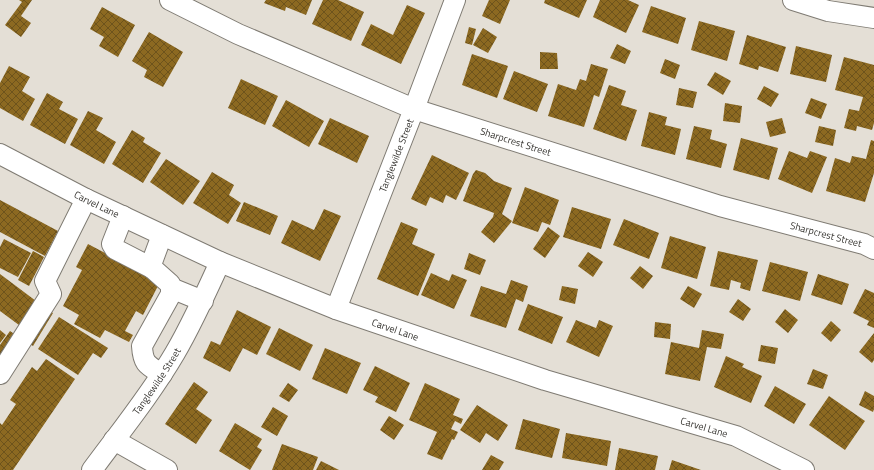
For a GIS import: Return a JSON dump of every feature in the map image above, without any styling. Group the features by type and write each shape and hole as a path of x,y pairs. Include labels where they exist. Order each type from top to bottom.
{"street":[{"name":"Sharpcrest Street","path":"170,0 238,34 414,109 720,206 864,244 874,249"},
{"name":"Tanglewilde Street","path":"336,309 455,0"},
{"path":"794,0 828,11 874,18"},
{"name":"Carvel Lane","path":"0,154 86,199 220,262 336,309 545,380 736,436 804,470"},
{"path":"0,374 51,294 45,280 86,199"},
{"path":"122,216 112,244 115,249 152,268 166,280 171,288 171,294 142,346 145,364 162,374"},
{"path":"152,268 152,262 162,235"},
{"name":"Tanglewilde Street","path":"92,470 175,354 203,301 220,262"},
{"path":"171,288 203,301"},
{"path":"114,440 166,470"}],"building":[{"path":"19,0 32,0 21,16 31,23 21,37 5,25 22,2"},
{"path":"266,0 312,0 306,15 286,7 285,11 264,3"},
{"path":"323,0 338,0 364,12 351,41 312,24"},
{"path":"489,0 510,0 500,24 482,16"},
{"path":"545,0 587,0 579,18 544,3"},
{"path":"600,0 628,0 639,5 626,33 593,17"},
{"path":"407,5 425,13 401,64 361,45 371,24 393,35"},
{"path":"651,6 686,18 678,44 642,32"},
{"path":"102,7 135,25 118,57 99,46 104,37 90,29"},
{"path":"699,21 735,31 727,61 691,50"},
{"path":"469,27 476,29 472,45 465,43"},
{"path":"483,28 497,37 488,53 473,45"},
{"path":"149,32 183,52 163,87 144,77 147,70 132,61"},
{"path":"747,35 786,47 778,72 759,66 758,70 739,64"},
{"path":"617,44 631,51 625,64 610,58"},
{"path":"796,46 832,55 826,82 790,74"},
{"path":"540,52 557,53 558,69 540,69"},
{"path":"472,54 508,66 497,98 462,85"},
{"path":"844,57 874,65 874,123 872,130 857,126 856,131 844,128 849,109 859,111 863,97 835,90"},
{"path":"665,59 680,65 675,79 660,73"},
{"path":"591,64 608,69 599,97 594,95 584,127 548,116 558,84 576,90 580,79 586,81"},
{"path":"9,66 30,77 22,91 35,99 23,121 0,108 0,83"},
{"path":"514,71 548,84 537,112 503,99"},
{"path":"715,72 731,81 723,95 707,85"},
{"path":"241,79 278,96 265,125 228,108"},
{"path":"609,85 626,91 621,105 637,110 626,141 593,129"},
{"path":"764,86 779,94 771,107 757,99"},
{"path":"679,88 697,92 693,108 676,105"},
{"path":"47,93 63,102 59,109 78,119 65,144 30,125"},
{"path":"811,98 827,104 821,119 805,113"},
{"path":"286,100 324,121 309,147 272,126"},
{"path":"725,103 742,106 740,123 723,121"},
{"path":"88,111 103,118 96,130 116,142 104,164 70,145"},
{"path":"649,112 667,117 665,125 681,129 675,155 641,146"},
{"path":"330,118 369,136 357,163 318,144"},
{"path":"782,118 786,133 770,137 766,122"},
{"path":"694,126 712,130 710,139 727,144 721,168 686,159"},
{"path":"819,126 836,130 833,146 815,142"},
{"path":"132,130 145,138 143,142 161,153 143,183 112,164"},
{"path":"741,138 778,148 769,180 733,170"},
{"path":"871,140 874,141 874,173 865,202 826,191 835,158 850,163 852,156 866,159"},
{"path":"789,151 807,158 810,151 827,157 812,193 778,179"},
{"path":"432,155 469,173 456,200 446,195 443,203 430,197 426,206 411,199"},
{"path":"166,159 200,181 183,205 150,182"},
{"path":"476,170 485,173 494,181 512,188 502,214 512,221 494,243 481,232 493,217 494,213 463,201 473,174"},
{"path":"212,172 234,185 229,195 241,203 228,224 193,203"},
{"path":"525,187 559,200 550,225 542,222 538,232 512,223"},
{"path":"0,200 58,231 45,256 0,232"},
{"path":"244,202 278,216 270,235 236,221"},
{"path":"572,207 611,219 601,249 563,237"},
{"path":"324,209 341,216 320,261 281,243 292,220 314,230"},
{"path":"624,219 659,233 649,259 613,245"},
{"path":"401,222 418,229 412,244 435,254 418,296 377,279"},
{"path":"548,227 560,236 545,258 533,249"},
{"path":"670,236 706,247 697,279 661,268"},
{"path":"4,239 31,253 18,277 0,268 0,247"},
{"path":"88,244 160,282 143,315 136,311 125,331 133,335 129,342 105,330 100,338 74,324 79,315 63,306 82,270 76,267"},
{"path":"33,251 44,257 29,286 18,280"},
{"path":"718,251 758,260 750,291 740,288 741,283 731,280 729,290 710,286"},
{"path":"588,252 603,262 593,277 578,266"},
{"path":"469,253 486,260 480,275 464,269"},
{"path":"770,262 808,272 800,301 762,291"},
{"path":"640,266 653,276 643,289 630,278"},
{"path":"431,273 449,281 452,274 467,280 454,309 421,295"},
{"path":"0,274 40,304 23,328 0,311"},
{"path":"818,274 849,284 842,305 811,295"},
{"path":"511,280 528,286 523,302 516,299 506,328 470,316 481,286 506,294"},
{"path":"562,286 578,289 575,304 559,300"},
{"path":"688,286 702,294 694,308 680,299"},
{"path":"865,289 874,293 874,328 867,325 869,321 853,313"},
{"path":"738,299 751,309 743,321 729,312"},
{"path":"528,304 563,317 552,344 518,330"},
{"path":"46,309 53,313 33,346 26,342"},
{"path":"785,309 798,320 788,333 775,322"},
{"path":"237,310 271,327 257,355 243,348 230,372 203,358 211,341 220,345"},
{"path":"59,317 108,348 101,358 93,353 78,375 38,349"},
{"path":"576,320 596,328 599,320 613,326 599,357 566,342"},
{"path":"831,321 841,330 831,342 821,333"},
{"path":"655,322 671,324 670,339 654,337"},
{"path":"279,328 313,345 300,371 266,354"},
{"path":"0,330 6,335 0,343"},
{"path":"702,330 724,334 721,349 707,347 700,381 665,374 671,342 699,348"},
{"path":"10,331 20,338 4,358 0,355 0,345"},
{"path":"874,333 874,360 872,363 859,352"},
{"path":"761,345 778,348 775,364 758,361"},
{"path":"325,348 361,363 347,394 312,379"},
{"path":"726,356 744,364 742,367 762,376 751,403 714,387"},
{"path":"46,359 75,379 13,470 0,470 0,423 2,425 16,404 10,400 32,367 37,371"},
{"path":"375,366 410,383 396,412 375,402 378,397 363,390"},
{"path":"813,369 828,375 823,389 807,384"},
{"path":"194,382 208,392 196,409 212,420 196,444 165,424"},
{"path":"288,383 298,390 289,402 279,396"},
{"path":"425,383 460,399 453,415 463,419 461,424 455,421 451,429 458,432 454,440 452,439 442,460 427,454 437,432 409,420"},
{"path":"775,386 806,404 794,424 764,406"},
{"path":"865,391 874,396 873,412 859,405"},
{"path":"829,396 865,421 845,450 809,425"},
{"path":"477,405 508,425 498,441 486,433 480,443 460,430"},
{"path":"273,407 288,416 277,436 261,427"},
{"path":"389,416 404,425 394,440 380,430"},
{"path":"523,419 560,429 552,458 515,449"},
{"path":"235,423 262,439 257,447 262,450 250,470 219,451"},
{"path":"566,433 611,441 607,466 562,458"},
{"path":"282,444 318,457 313,470 272,470"},
{"path":"619,448 658,456 655,470 615,470"},
{"path":"491,455 504,462 499,470 482,470"},
{"path":"672,460 701,470 669,470"},
{"path":"321,461 339,470 316,470"}]}
